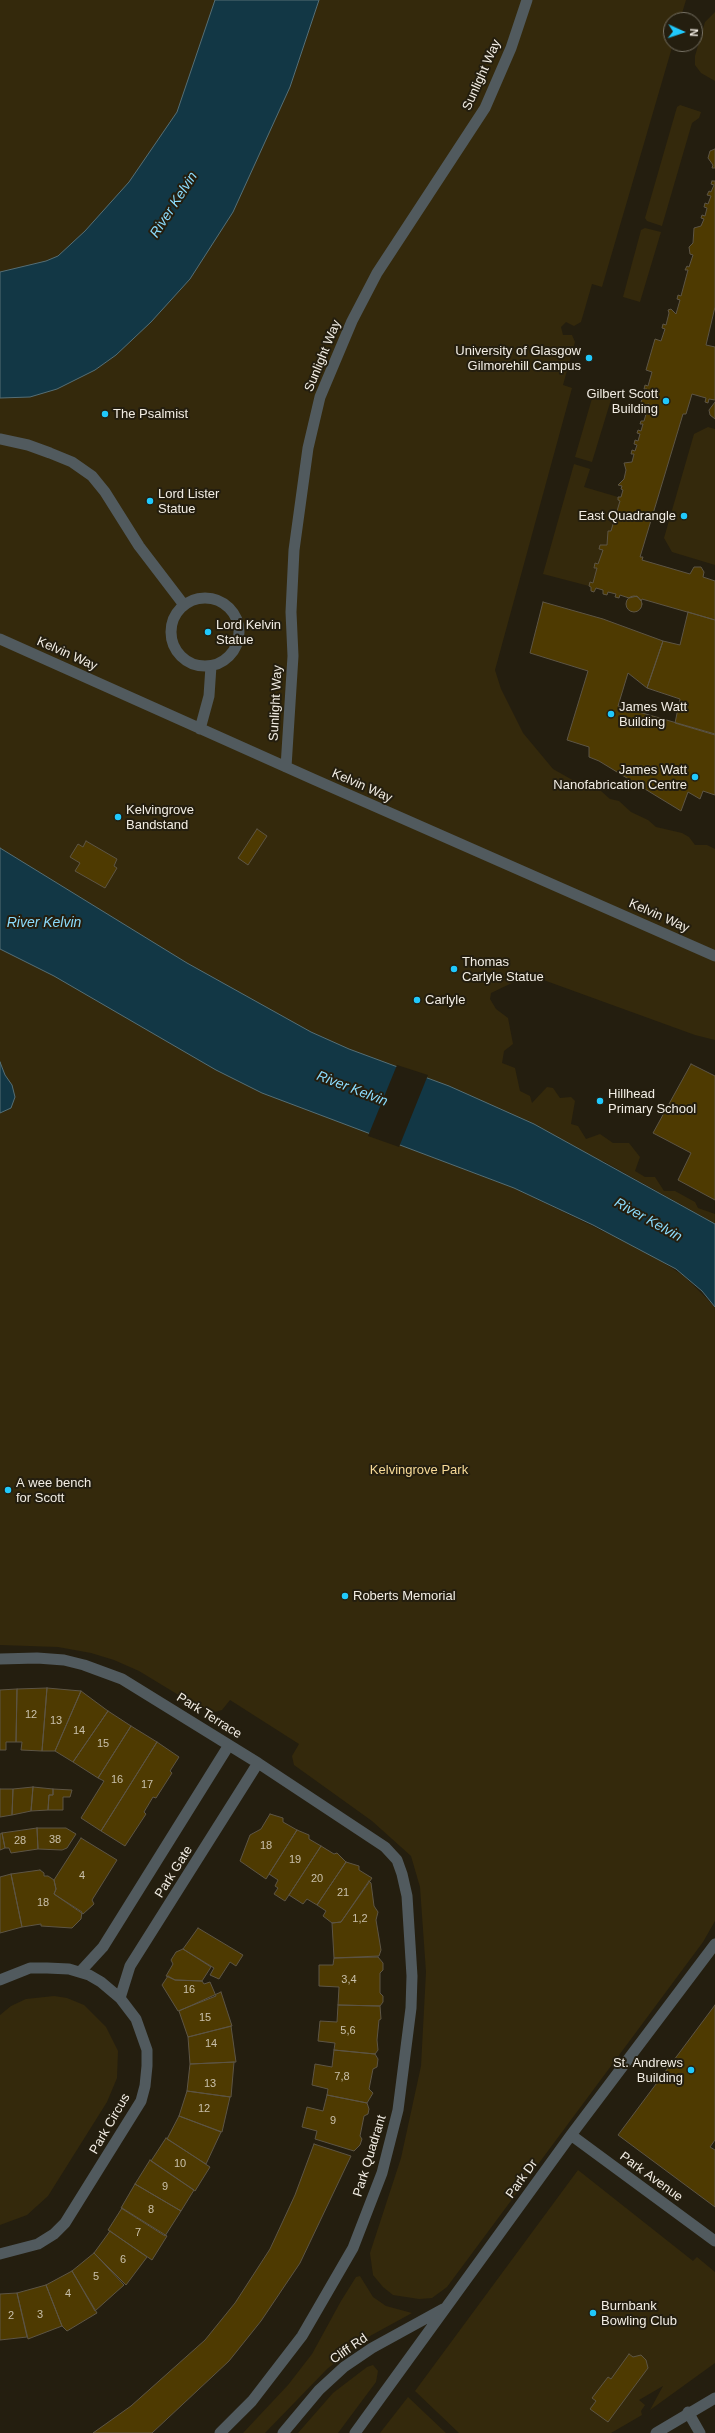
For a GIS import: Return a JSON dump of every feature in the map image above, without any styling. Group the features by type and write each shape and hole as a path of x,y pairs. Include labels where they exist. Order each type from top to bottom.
{"street":[{"name":"Sunlight Way","path":"286,767 292,656 291,612 294,550 308,448 320,397 352,321 378,273 485,108 511,48 527,0"},
{"path":"0,439 28,445 50,453 72,462 92,476 105,492 139,546 184,605"},
{"path":"205,598 217,600 231,609 239,624 240,635 237,646 231,656 222,663 211,666 200,666 189,662 180,656 174,646 171,635 172,624 184,605 194,600 205,598"},
{"name":"Kelvin Way","path":"0,639 200,729 715,956"},
{"path":"200,729 210,696 211,666"},
{"name":"Park Terrace","path":"0,1659 38,1658 64,1660 108,1673 144,1692 258,1763 386,1847"},
{"name":"Park Gate","path":"80,1972 103,1947 229,1745"},
{"name":"Park Gate","path":"120,1998 130,1966 258,1763"},
{"name":"Park Quadrant","path":"220,2433 252,2401 302,2336 353,2248 372,2200 388,2152 398,2110 408,2048 412,1976 405,1885 397,1860 386,1847"},
{"name":"Park Dr","path":"355,2433 571,2135 715,1944"},
{"name":"Park Circus","path":"0,1980 30,1968 69,1969 80,1972 101,1982 120,1998 136,2020 147,2050 146,2086 141,2101 64,2223 54,2234 38,2244 0,2254"},
{"name":"Park Avenue","path":"571,2135 715,2241"},
{"name":"Cliff Rd","path":"283,2433 319,2390 344,2367 372,2348 447,2307"},
{"path":"656,2433 688,2412 715,2398"},
{"path":"688,2412 700,2433"}],"green space":[{"name":"Kelvingrove Park","path":"0,0 686,0 682,12 663,12 663,52 671,52 602,287 592,284 581,322 574,326 566,322 561,327 563,335 572,335 575,342 563,385 572,388 495,670 501,689 523,733 553,769 576,782 583,789 601,791 610,799 619,801 631,812 648,820 656,827 682,833 689,837 695,845 707,845 715,849 715,1040 695,1035 538,978 524,978 516,981 491,993 490,999 496,1009 508,1018 513,1044 504,1051 502,1063 515,1068 520,1091 530,1096 532,1103 547,1087 553,1088 560,1098 571,1097 575,1101 571,1124 578,1126 586,1139 600,1134 613,1143 629,1143 640,1157 635,1171 645,1177 655,1177 664,1191 675,1191 695,1202 698,1208 715,1214 715,1224 603,1161 416,1151 514,1188 650,1254 684,1276 715,1307 715,1921 703,1942 447,2287 432,2298 419,2299 393,2295 383,2287 373,2275 370,2253 401,2158 421,2066 426,1972 420,1887 411,1856 372,1821 294,1765 292,1756 299,1744 230,1700 222,1710 211,1713 139,1671 114,1660 91,1653 58,1647 0,1645"},
{"path":"715,12 715,81 701,73 695,65 696,52 703,52 703,29 705,22"},
{"path":"680,105 701,112 699,118 692,123 662,226 647,221 645,218 677,107"},
{"path":"645,228 661,232 640,302 623,297 641,230"},
{"path":"595,388 613,393 592,462 575,457"},
{"path":"708,427 715,429 715,565 672,552 664,538 694,434"},
{"path":"574,464 590,469 584,487 618,497 618,500 620,501 611,531 608,531 607,545 600,546 599,549 603,550 598,564 596,563 594,567 597,568 593,583 590,582 589,586 543,574"},
{"path":"54,1996 67,1998 84,2005 106,2027 118,2051 117,2078 107,2102 48,2196 27,2215 0,2225 0,2015 11,2006 26,1999"},
{"name":"Burnbank Bowling Club","path":"578,2170 693,2261 697,2257 715,2272 715,2363 650,2410 663,2386 639,2400 645,2405 641,2411 642,2415 611,2433 459,2433 415,2391"},
{"path":"360,2276 373,2297 386,2306 412,2313 370,2336 327,2369 265,2433 243,2433 288,2385 312,2354 341,2301 356,2277"},
{"path":"373,2365 378,2371 376,2382 338,2433 298,2433 333,2393 367,2367"},
{"path":"408,2397 446,2433 380,2433"}],"water":[{"name":"River Kelvin","path":"215,0 319,0 290,87 233,212 190,279 151,322 116,355 95,370 57,389 30,397 0,398 0,272 46,261 58,256 85,231 129,182 177,112"},
{"name":"River Kelvin","path":"0,848 187,963 311,1032 349,1049 449,1086 534,1124 715,1224 715,1307 702,1291 676,1269 593,1225 514,1188 262,1093 216,1070 54,976 0,949"},
{"path":"0,1062 5,1075 12,1085 15,1097 11,1108 0,1113"}],"pier":[{"path":"397,1065 428,1075 399,1147 368,1136"}],"building":[{"path":"715,149 715,168 712,168 713,165 708,158 710,151"},
{"name":"Gilbert Scott Building","path":"712,181 715,181 715,307 706,345 715,347 715,400 709,399 708,403 705,402 706,398 692,394 686,414 683,414 640,557 643,557 642,560 690,574 694,567 701,567 704,572 703,577 715,581 715,620 642,599 641,601 637,596 629,598 620,595 619,598 615,597 616,594 608,592 607,595 603,594 603,590 596,588 594,592 591,591 591,587 589,586 590,582 593,583 597,568 594,568 595,563 598,564 603,550 599,549 600,545 607,545 608,531 611,531 620,501 618,500 618,497 621,497 623,490 621,489 622,486 618,485 624,479 626,470 624,463 632,462 634,454 631,454 632,450 635,451 637,445 634,444 635,440 638,441 640,434 637,433 638,430 641,431 643,424 640,424 641,421 644,421 646,414 643,413 644,410 647,411 649,404 644,405 641,402 647,389 644,389 645,385 648,386 652,372 646,370 655,339 661,341 665,329 662,328 663,324 666,325 669,313 668,310 671,309 676,314 680,300 677,299 678,295 681,296 688,270 685,270 687,266 689,267 693,255 690,254 689,247 693,243 694,228 701,226 704,219 701,218 702,215 705,216 707,208 704,207 705,203 708,204 711,196 707,195 709,191 711,192 714,185 711,184"},
{"path":"715,402 715,419 710,415 709,410"},
{"path":"634,596 640,598 642,604 640,610 634,612 628,610 626,604 628,598"},
{"name":"James Watt Building","path":"543,602 603,619 663,641 647,688 628,673 618,706 715,734 715,795 703,791 700,799 688,792 681,811 599,761 589,757 589,747 567,740 588,671 530,653"},
{"path":"688,612 715,620 715,735 675,723 680,699 647,688 663,641 680,645"},
{"path":"257,829 267,836 248,865 238,858"},
{"path":"86,841 117,859 114,866 117,868 105,888 75,871 80,863 70,857 78,844 83,847"},
{"name":"Hillhead Primary School","path":"691,1064 715,1076 715,1200 678,1180 691,1153 653,1133"},
{"path":"47,1688 81,1691 55,1751 42,1751"},
{"path":"47,1688 42,1751 21,1750 22,1742 16,1742 17,1689"},
{"path":"17,1689 16,1742 6,1742 6,1750 0,1750 0,1690"},
{"path":"81,1691 108,1711 73,1762 55,1751"},
{"path":"108,1711 131,1726 98,1778 73,1762"},
{"path":"131,1726 157,1742 101,1831 81,1818 104,1781 98,1778"},
{"path":"157,1742 179,1757 170,1771 172,1773 156,1798 153,1797 144,1812 146,1814 125,1846 101,1831"},
{"path":"33,1787 53,1789 53,1795 49,1795 48,1810 31,1811"},
{"path":"33,1787 31,1811 12,1815 13,1789"},
{"path":"0,1789 13,1789 12,1815 0,1817"},
{"path":"53,1789 72,1790 70,1797 63,1797 63,1810 48,1810 49,1795 53,1795"},
{"path":"270,1814 283,1818 283,1822 297,1830 266,1879 240,1861 250,1835 261,1829"},
{"path":"37,1828 38,1849 11,1853 9,1848 5,1848 2,1833"},
{"path":"37,1828 66,1828 76,1834 67,1848 62,1850 38,1849"},
{"path":"297,1830 309,1835 309,1839 321,1846 285,1901 274,1894 278,1888 275,1886 278,1880 269,1874"},
{"path":"2,1833 5,1848 0,1850 0,1834"},
{"path":"81,1838 117,1860 92,1900 94,1904 83,1914 54,1894 56,1889 54,1880"},
{"path":"321,1846 334,1854 337,1853 346,1862 317,1905 307,1899 303,1904 289,1895"},
{"path":"346,1862 359,1866 359,1870 372,1878 341,1922 332,1923 323,1916 326,1911 317,1905"},
{"path":"40,1870 44,1873 44,1876 48,1876 54,1880 56,1889 54,1894 82,1912 81,1919 72,1928 41,1926 41,1924 22,1927 11,1874"},
{"path":"11,1874 22,1927 0,1933 0,1877"},
{"path":"369,1881 371,1883 374,1906 378,1912 376,1920 381,1950 379,1956 334,1958 332,1923 341,1922"},
{"path":"198,1928 243,1955 236,1966 230,1962 219,1979 210,1975 214,1968 183,1949"},
{"path":"183,1949 211,1967 202,1981 175,1980 166,1976 173,1964 171,1960 176,1952"},
{"path":"378,1957 383,1963 383,1970 380,1973 380,1993 383,1996 383,2002 380,2006 338,2005 339,1987 319,1986 319,1965 333,1965 334,1958"},
{"path":"168,1976 175,1980 202,1981 204,1984 210,1982 216,1996 178,2011 162,1985"},
{"path":"221,1992 232,2026 188,2037 179,2011"},
{"path":"338,2005 380,2006 381,2019 379,2020 377,2040 378,2050 375,2054 334,2050 335,2043 318,2041 320,2021 337,2022"},
{"name":"St. Andrews Building","path":"715,2005 715,2140 710,2147 715,2150 715,2207 618,2135"},
{"path":"231,2026 236,2062 190,2064 188,2037"},
{"path":"334,2050 375,2054 378,2059 377,2067 373,2069 369,2089 373,2093 367,2103 327,2095 328,2089 312,2085 315,2064 332,2067"},
{"path":"234,2062 231,2097 187,2091 190,2064"},
{"path":"187,2091 230,2097 222,2132 179,2116"},
{"path":"327,2095 367,2103 369,2109 368,2114 364,2116 360,2136 362,2139 360,2145 354,2151 315,2139 317,2131 302,2127 307,2107 323,2111"},
{"path":"179,2116 221,2132 206,2164 167,2139"},
{"path":"166,2138 210,2167 195,2191 151,2161"},
{"path":"314,2144 351,2156 300,2263 261,2321 229,2361 152,2433 93,2433 131,2406 205,2340 235,2303 270,2249 295,2195"},
{"path":"150,2160 194,2190 181,2211 135,2184"},
{"path":"135,2184 181,2211 165,2236 121,2208"},
{"path":"122,2208 167,2236 152,2260 108,2230"},
{"path":"110,2231 147,2257 126,2285 94,2253"},
{"path":"94,2253 124,2285 95,2311 72,2271"},
{"path":"72,2271 97,2313 67,2331 62,2326 46,2285"},
{"path":"46,2285 62,2326 28,2339 17,2293"},
{"path":"17,2293 27,2337 0,2340 0,2294"},
{"path":"629,2354 633,2357 641,2355 646,2360 648,2368 608,2422 590,2409 596,2401 592,2398 608,2377 611,2379"}],"place":[{"name":"University of Glasgow Gilmorehill Campus","path":"589,358"},
{"name":"Gilbert Scott Building","path":"666,401"},
{"name":"The Psalmist","path":"105,414"},
{"name":"Lord Lister Statue","path":"150,501"},
{"name":"East Quadrangle","path":"684,516"},
{"name":"Lord Kelvin Statue","path":"208,632"},
{"name":"James Watt Building","path":"611,714"},
{"name":"James Watt Nanofabrication Centre","path":"695,777"},
{"name":"Kelvingrove Bandstand","path":"118,817"},
{"name":"Thomas Carlyle Statue","path":"454,969"},
{"name":"Carlyle","path":"417,1000"},
{"name":"Hillhead Primary School","path":"600,1101"},
{"name":"A wee bench for Scott","path":"8,1490"},
{"name":"Roberts Memorial","path":"345,1596"},
{"name":"St. Andrews Building","path":"691,2070"},
{"name":"Burnbank Bowling Club","path":"593,2313"}]}
